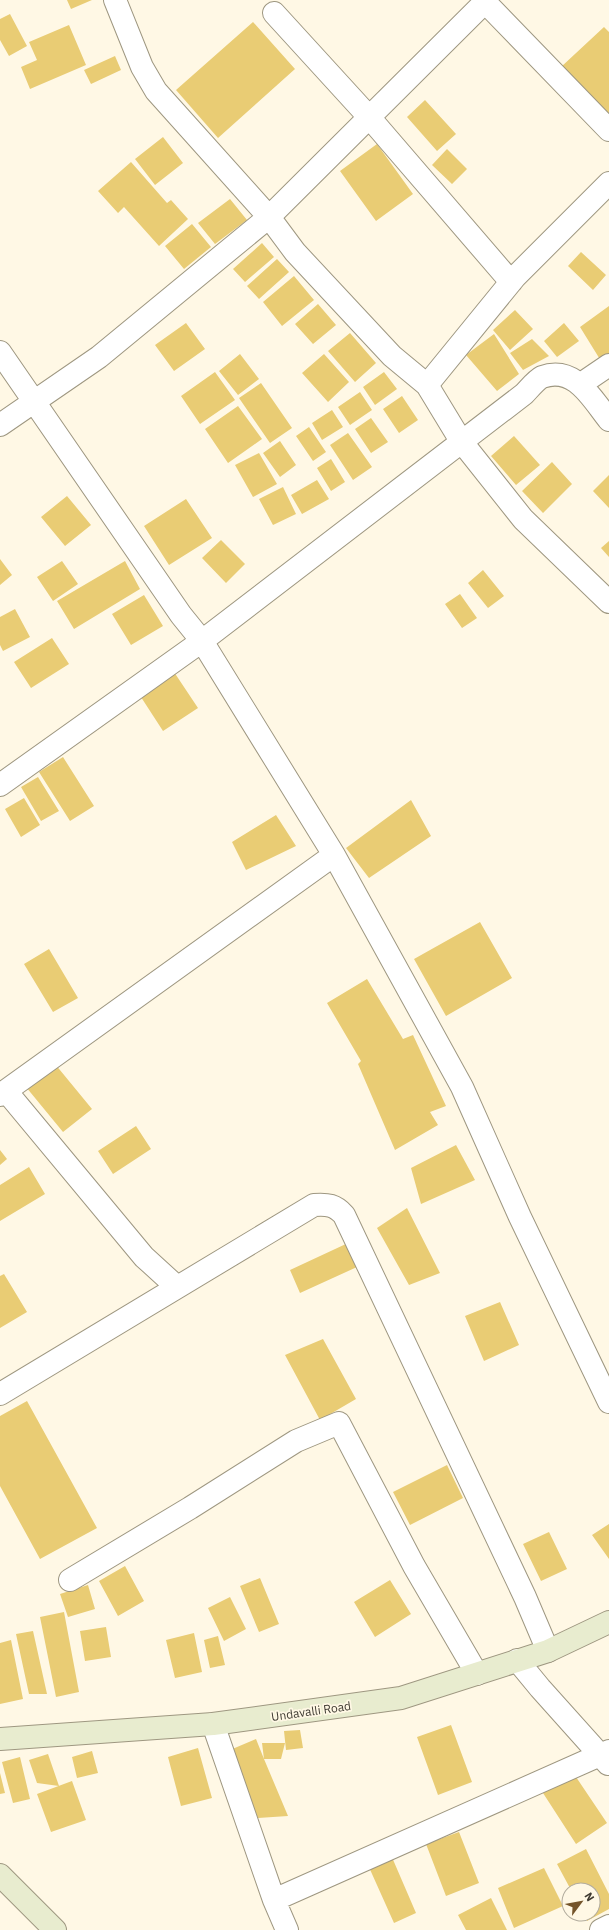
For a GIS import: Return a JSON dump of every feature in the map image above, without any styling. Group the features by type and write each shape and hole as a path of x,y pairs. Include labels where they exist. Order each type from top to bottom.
{"main road":[{"name":"Undavalli Road","path":"0,1739 213,1724 400,1698 548,1651 609,1622"},
{"path":"0,1875 53,1929"}],"street":[{"path":"115,0 142,66 156,91 269,217 295,252 392,356 427,385 462,441 523,519 609,602"},
{"path":"0,425 98,357 269,217 484,1 609,130"},
{"path":"274,13 369,117 511,282"},
{"path":"427,385 511,282 609,183"},
{"path":"0,352 180,615 202,640 334,855 462,1087 520,1217 609,1402"},
{"path":"581,384 609,365"},
{"path":"0,785 202,640 524,394 541,378 557,375 569,377 581,384 609,420"},
{"path":"178,1287 144,1257 3,1093 334,855"},
{"path":"0,1394 314,1205 331,1205 339,1209 344,1215 505,1554 548,1651"},
{"path":"70,1580 190,1508 296,1441 339,1423 414,1566 476,1674"},
{"path":"274,1900 606,1757 540,1688 517,1660"},
{"path":"213,1724 274,1900 287,1930"},
{"path":"601,1930 609,1926"}],"building":[{"path":"67,0 92,0 71,9"},
{"path":"10,14 27,46 9,56 0,40 0,19"},
{"path":"253,22 295,69 218,138 176,90"},
{"path":"69,25 86,65 30,89 21,67 37,60 29,42"},
{"path":"604,27 609,32 609,118 561,67"},
{"path":"115,56 121,70 91,84 84,70"},
{"path":"425,100 456,134 437,151 407,117"},
{"path":"163,137 183,163 155,185 135,159"},
{"path":"377,144 413,194 376,221 340,171"},
{"path":"447,149 467,169 452,184 432,165"},
{"path":"131,162 167,203 171,200 188,219 159,246 124,207 118,213 98,191"},
{"path":"230,199 247,220 215,244 198,223"},
{"path":"192,224 211,247 184,269 165,246"},
{"path":"262,243 274,257 245,282 233,269"},
{"path":"581,252 606,275 593,290 568,266"},
{"path":"277,259 289,272 259,299 247,286"},
{"path":"294,276 314,300 282,326 263,302"},
{"path":"318,304 336,325 313,344 295,324"},
{"path":"609,306 609,353 601,361 580,327"},
{"path":"515,310 533,329 510,350 493,330"},
{"path":"186,323 205,349 174,371 155,345"},
{"path":"564,323 579,341 557,357 544,341"},
{"path":"350,333 376,363 355,382 328,351"},
{"path":"494,334 519,374 497,391 466,355"},
{"path":"532,339 549,356 523,370 510,353"},
{"path":"240,354 259,379 238,395 219,371"},
{"path":"324,354 349,382 328,402 302,373"},
{"path":"215,372 235,400 200,424 181,396"},
{"path":"384,372 397,389 375,405 363,387"},
{"path":"261,383 292,428 270,443 239,398"},
{"path":"360,392 372,410 350,425 338,407"},
{"path":"402,396 418,420 399,433 383,409"},
{"path":"238,406 262,439 228,463 205,429"},
{"path":"332,410 343,427 322,440 312,423"},
{"path":"371,418 388,442 371,453 355,429"},
{"path":"309,427 326,452 313,461 296,436"},
{"path":"348,433 372,467 353,480 330,445"},
{"path":"514,436 540,465 516,485 491,456"},
{"path":"280,441 296,465 280,477 263,453"},
{"path":"259,453 277,484 253,497 235,465"},
{"path":"331,459 345,482 331,491 317,468"},
{"path":"552,462 572,484 543,513 522,491"},
{"path":"609,475 609,508 593,491"},
{"path":"317,480 329,499 302,514 291,495"},
{"path":"283,487 296,514 273,525 259,499"},
{"path":"67,496 91,525 65,546 41,517"},
{"path":"186,499 212,538 169,565 144,526"},
{"path":"221,540 245,564 226,583 202,558"},
{"path":"609,541 609,557 601,548"},
{"path":"0,559 12,575 0,585"},
{"path":"62,561 78,584 53,601 37,577"},
{"path":"125,561 140,589 74,629 57,601"},
{"path":"483,570 504,596 488,608 468,583"},
{"path":"460,594 477,618 462,628 445,604"},
{"path":"144,595 163,626 131,645 112,614"},
{"path":"15,609 30,637 3,651 0,645 0,617"},
{"path":"52,638 69,664 31,688 14,662"},
{"path":"174,672 198,708 163,731 139,694"},
{"path":"63,757 94,806 70,821 39,772"},
{"path":"38,777 59,811 41,821 21,787"},
{"path":"24,798 40,825 21,837 5,809"},
{"path":"411,800 431,836 369,878 346,848"},
{"path":"276,815 296,846 246,870 232,842"},
{"path":"480,922 512,978 446,1016 414,959"},
{"path":"49,949 78,998 53,1012 24,964"},
{"path":"367,979 403,1039 413,1035 446,1106 430,1112 438,1125 395,1150 358,1064 361,1061 327,1003"},
{"path":"55,1064 92,1109 63,1132 26,1087"},
{"path":"136,1126 151,1149 113,1174 98,1151"},
{"path":"456,1145 475,1180 421,1204 411,1168"},
{"path":"0,1150 7,1159 0,1165"},
{"path":"29,1167 45,1194 0,1221 0,1185"},
{"path":"407,1208 440,1273 409,1285 377,1228"},
{"path":"348,1243 357,1267 300,1293 290,1270"},
{"path":"4,1274 27,1312 0,1328 0,1276"},
{"path":"500,1302 519,1345 484,1361 465,1316"},
{"path":"323,1339 356,1399 320,1420 285,1355"},
{"path":"27,1401 97,1528 40,1559 0,1486 0,1416"},
{"path":"447,1465 463,1498 410,1525 393,1492"},
{"path":"609,1524 609,1559 592,1535"},
{"path":"549,1532 567,1569 541,1581 523,1544"},
{"path":"125,1566 144,1601 118,1616 99,1581"},
{"path":"260,1578 279,1624 259,1632 240,1586"},
{"path":"390,1580 411,1614 375,1637 354,1602"},
{"path":"88,1585 95,1609 68,1617 60,1594"},
{"path":"230,1597 246,1629 224,1641 208,1608"},
{"path":"64,1612 79,1692 56,1697 40,1617"},
{"path":"106,1627 111,1657 85,1661 80,1631"},
{"path":"33,1631 47,1694 29,1694 16,1634"},
{"path":"194,1633 202,1672 175,1678 166,1640"},
{"path":"218,1636 225,1665 210,1668 204,1640"},
{"path":"11,1640 23,1699 0,1704 0,1643"},
{"path":"451,1725 472,1782 438,1795 417,1737"},
{"path":"300,1730 303,1748 286,1750 284,1731"},
{"path":"256,1739 288,1816 258,1818 230,1750"},
{"path":"262,1743 285,1743 281,1759 264,1759"},
{"path":"198,1748 212,1798 181,1806 168,1757"},
{"path":"92,1751 98,1773 77,1778 72,1757"},
{"path":"48,1754 59,1786 37,1783 29,1760"},
{"path":"20,1757 30,1799 13,1803 2,1762"},
{"path":"0,1773 5,1793 0,1794"},
{"path":"574,1774 607,1823 576,1844 543,1793"},
{"path":"72,1781 86,1820 51,1832 37,1794"},
{"path":"459,1832 479,1883 446,1896 426,1844"},
{"path":"586,1849 609,1894 609,1909 601,1913 601,1882 567,1882 557,1864"},
{"path":"391,1855 416,1913 394,1923 368,1865"},
{"path":"544,1868 561,1902 561,1907 514,1928 498,1888"},
{"path":"491,1898 507,1930 466,1930 458,1915"}]}
